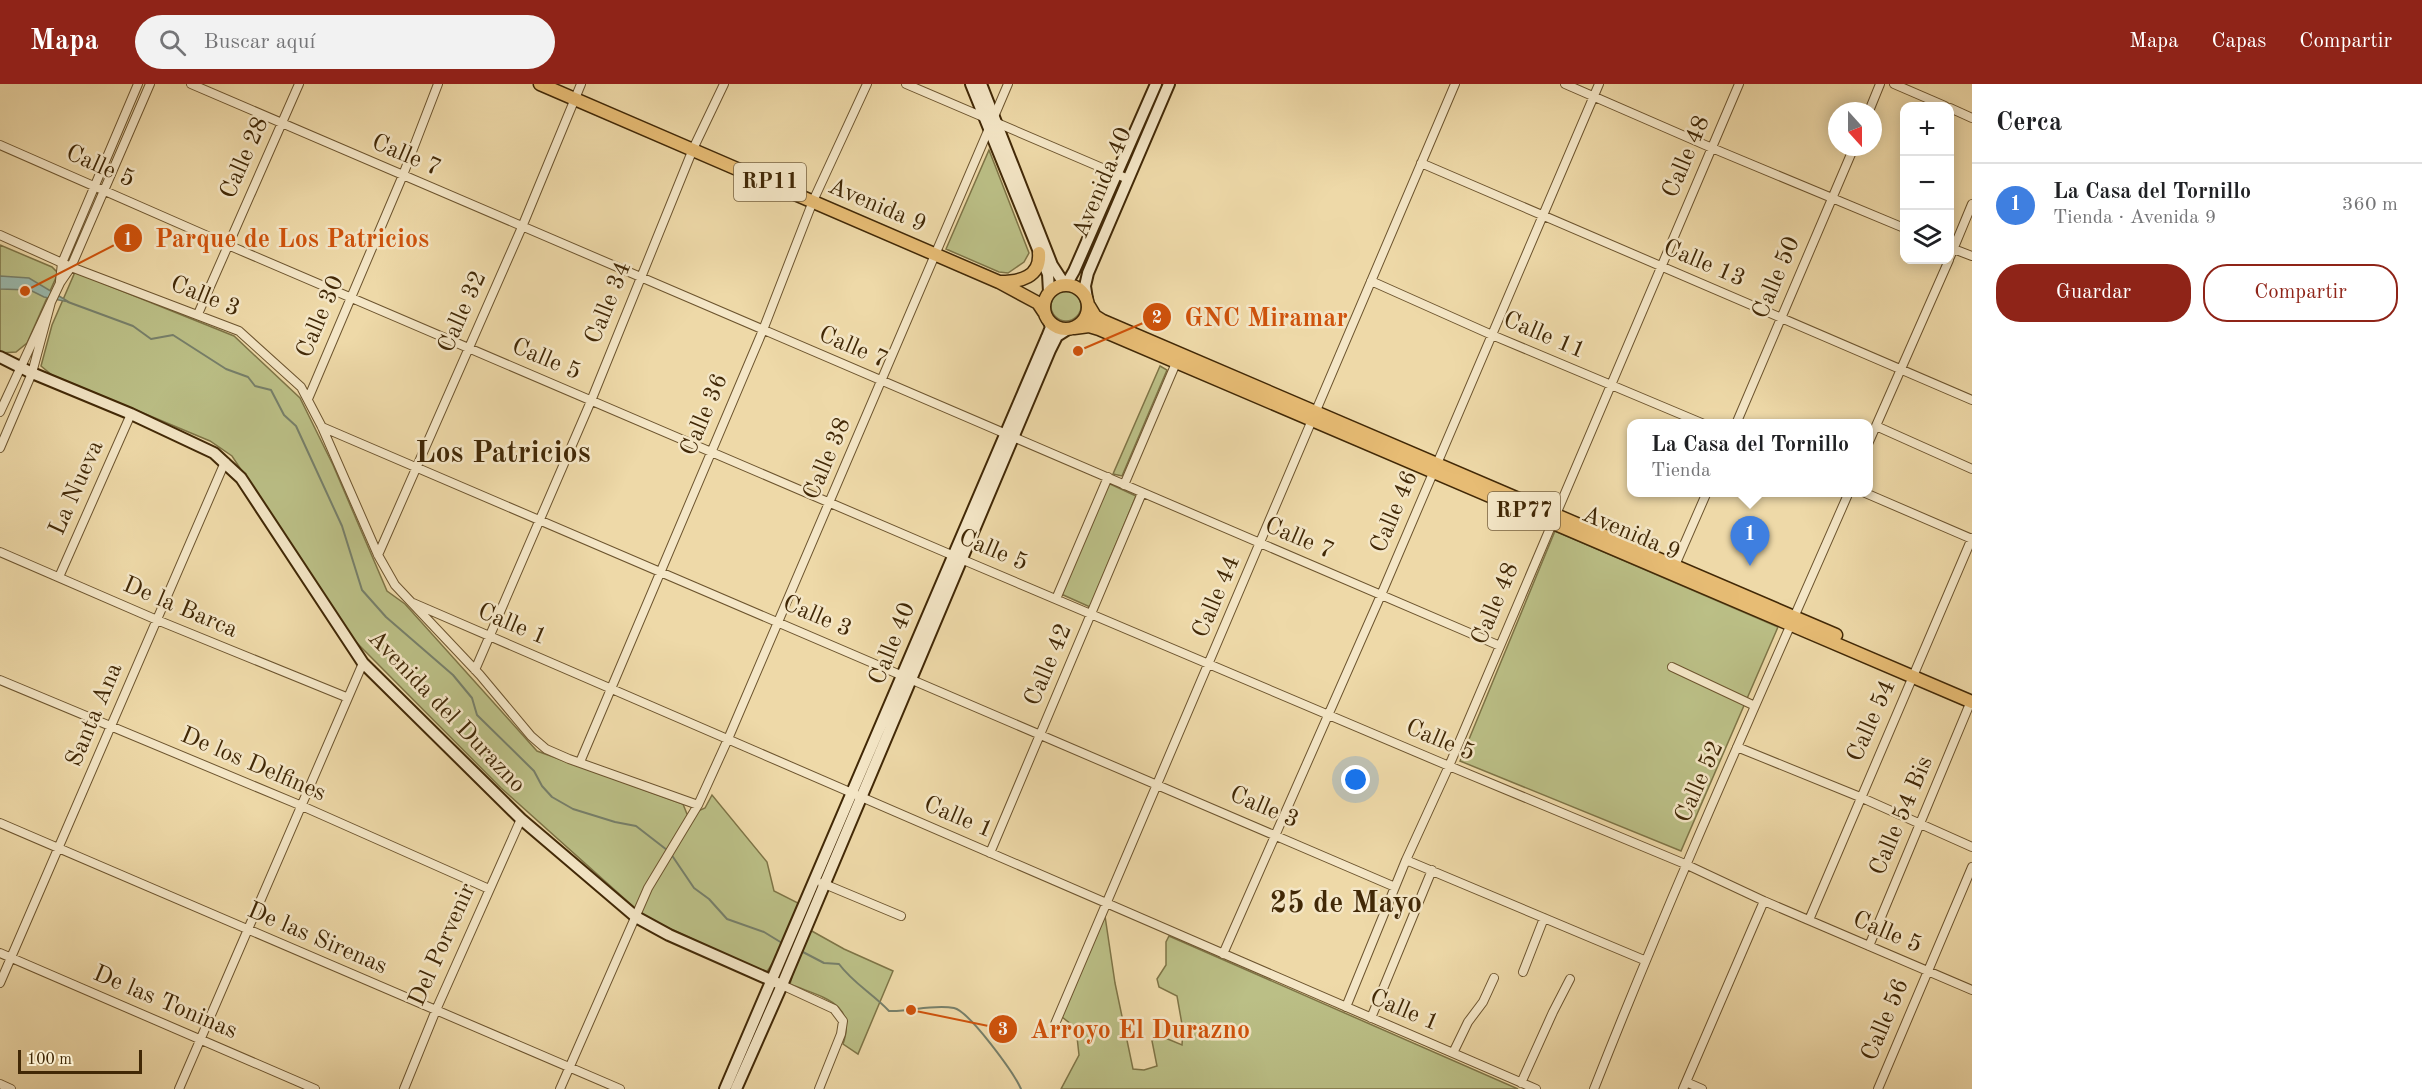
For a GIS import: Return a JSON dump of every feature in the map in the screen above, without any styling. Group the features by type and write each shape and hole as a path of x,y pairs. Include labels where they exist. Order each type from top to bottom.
{"main road":[{"name":"Avenida 9","path":"540,84 999,282 1038,303 1047,317"},
{"path":"971,84 991,121 1054,270 1065,285 1081,290 1088,303 1085,319 1071,328"},
{"path":"981,84 991,121 1048,274 1050,287 1044,303 1047,317"},
{"name":"Avenida 40","path":"1065,285 1074,271 1155,84"},
{"name":"Avenida 40","path":"1088,303 1085,280 1168,84"},
{"path":"999,282 1018,281 1032,274 1039,265 1039,253"},
{"name":"Avenida 9","path":"999,282 1043,296 1048,293"},
{"path":"1048,293 1065,285"},
{"name":"Avenida 9","path":"1088,303 1095,316 1103,321 1313,416 1972,699"},
{"name":"RP11","path":"1047,317 1061,329 1071,328"},
{"name":"Calle 40","path":"777,983 1009,435 1049,331 1047,317"},
{"name":"Avenida 9","path":"1071,328 1089,326 1099,329 1176,363 1313,416"},
{"name":"Calle 40","path":"1009,435 1059,334 1071,328"},
{"name":"Avenida del Durazno","path":"0,357 214,453 241,478 363,663 521,819 636,917 669,935 777,983"},
{"path":"725,1089 777,983"},
{"path":"735,1089 777,983"}],"street":[{"path":"60,283 62,263 138,84"},
{"path":"0,412 60,283 71,267 150,84"},
{"name":"Calle 7","path":"191,84 1500,646"},
{"name":"Calle 28","path":"198,314 299,84"},
{"name":"Calle 30","path":"308,399 403,176 438,84"},
{"name":"Calle 32","path":"380,558 581,84"},
{"name":"Calle 34","path":"475,670 591,401 693,149 724,84"},
{"name":"Calle 36","path":"580,762 763,330 813,201 867,84"},
{"path":"906,84 1128,179"},
{"name":"Calle 38","path":"560,1089 648,888 698,805 728,740 1008,84"},
{"name":"Calle 44","path":"1055,1024 1455,84"},
{"path":"1565,84 1900,226"},
{"name":"Calle 46","path":"1223,954 1381,595 1599,84"},
{"name":"Calle 48","path":"1346,1007 1406,860 1449,766 1739,84"},
{"path":"1873,102 1880,84"},
{"path":"1894,84 1936,102"},
{"path":"1954,110 1972,118"},
{"name":"Calle 5","path":"0,145 591,401 1685,864 1764,901 1972,990"},
{"name":"Calle 50","path":"1738,419 1850,156"},
{"name":"Calle 13","path":"1421,163 1972,400"},
{"path":"1954,242 1972,204"},
{"name":"Calle 3","path":"0,235 71,267 239,331 301,387 322,427 1276,834 1395,887"},
{"path":"1954,249 1972,256"},
{"path":"1873,434 1946,264"},
{"name":"Calle 11","path":"1371,281 1611,386 1694,419"},
{"path":"0,448 32,373 51,302"},
{"path":"1124,485 1176,363"},
{"name":"La Nueva","path":"59,577 131,414"},
{"path":"1876,426 1972,469"},
{"name":"Calle 1","path":"322,427 380,558 395,585 413,603 1536,1089"},
{"name":"Santa Ana","path":"0,983 225,462"},
{"name":"Calle 42","path":"1056,599 1108,477"},
{"name":"Calle 42","path":"990,853 1142,493"},
{"path":"1873,496 1972,538"},
{"path":"1673,570 1705,497"},
{"name":"Calle 52","path":"1594,1089 1644,960 1847,497"},
{"name":"Calle 54","path":"1809,920 1972,538"},
{"name":"De la Barca","path":"0,552 157,620 346,697"},
{"path":"413,603 475,670 531,736 546,749 698,805"},
{"path":"179,1089 202,1040 246,930 302,806 346,697 363,663"},
{"path":"1672,667 1755,706"},
{"name":"De los Delfines","path":"0,680 302,806 489,889"},
{"name":"Calle 54 Bis","path":"1869,946 1972,699"},
{"path":"1737,747 1860,797 1972,847"},
{"name":"Del Porvenir","path":"404,1089 436,1010 521,819"},
{"name":"De las Sirenas","path":"0,823 620,1089"},
{"path":"1406,860 1644,960"},
{"name":"Calle 56","path":"1879,1089 1972,867"},
{"path":"1371,1018 1432,870"},
{"path":"820,883 901,916"},
{"path":"1702,1089 1684,1085 1764,901"},
{"path":"1523,972 1544,918"},
{"name":"De las Toninas","path":"0,953 315,1089"},
{"path":"1453,1053 1468,1022 1483,1002 1494,978"},
{"path":"1521,1083 1552,1012 1570,979"},
{"path":"777,983 834,1009 843,1021 841,1034 819,1089"},
{"path":"0,1084 11,1089"}],"green space":[{"path":"989,150 1029,253 1024,262 1008,273 999,272 946,249"},
{"path":"0,245 52,267 58,273 27,343 16,352 0,353"},
{"path":"75,272 234,336 300,398 333,465 387,591 405,604 537,751 683,804 687,814 693,818 698,811 705,808 712,795 767,862 774,891 800,904 782,949 766,973 645,917 501,788 354,640 232,456 210,441 52,375 41,366 52,325"},
{"path":"1066,291 1077,295 1081,306 1077,317 1066,321 1055,317 1051,306 1055,295"},
{"path":"1160,366 1167,370 1122,476 1113,474"},
{"path":"1108,483 1136,496 1090,607 1061,594"},
{"path":"1555,531 1778,627 1681,851 1460,761"},
{"path":"1105,916 1115,983 1133,1069 1144,1070 1157,1066 1152,1041 1158,1035 1182,1045 1183,1030 1177,996 1159,987 1157,979 1166,965 1166,942 1169,936 1518,1089 1061,1089 1079,1055 1076,1028 1062,1017"},
{"path":"810,930 844,949 893,971 858,1054 843,1044 846,1030 841,1010 824,998 790,984 798,955"}],"shaded area":[{"path":"0,276 29,278 69,302 44,297 30,290 0,289"}],"waterway":[{"path":"68,302 133,326 151,339 173,335 226,369 248,377 255,386 271,390 284,415 296,426 342,526 362,590 386,617 453,675 472,698 477,715 534,771 542,786 552,797 573,809 636,826 667,850"},
{"path":"671,854 694,888 709,899 727,919 764,932 782,943"},
{"path":"801,951 824,963 839,964 850,977 889,1011 938,1007 954,1008 961,1012 990,1044 1021,1089"}],"place":[{"name":"Parque de Los Patricios","path":"25,291"},
{"name":"GNC Miramar","path":"1078,351"},
{"name":"La Casa del Tornillo","path":"1750,566"},
{"name":"Arroyo El Durazno","path":"911,1010"}],"district":[{"name":"Los Patricios","path":"503,454"},
{"name":"25 de Mayo","path":"1346,904"}]}
